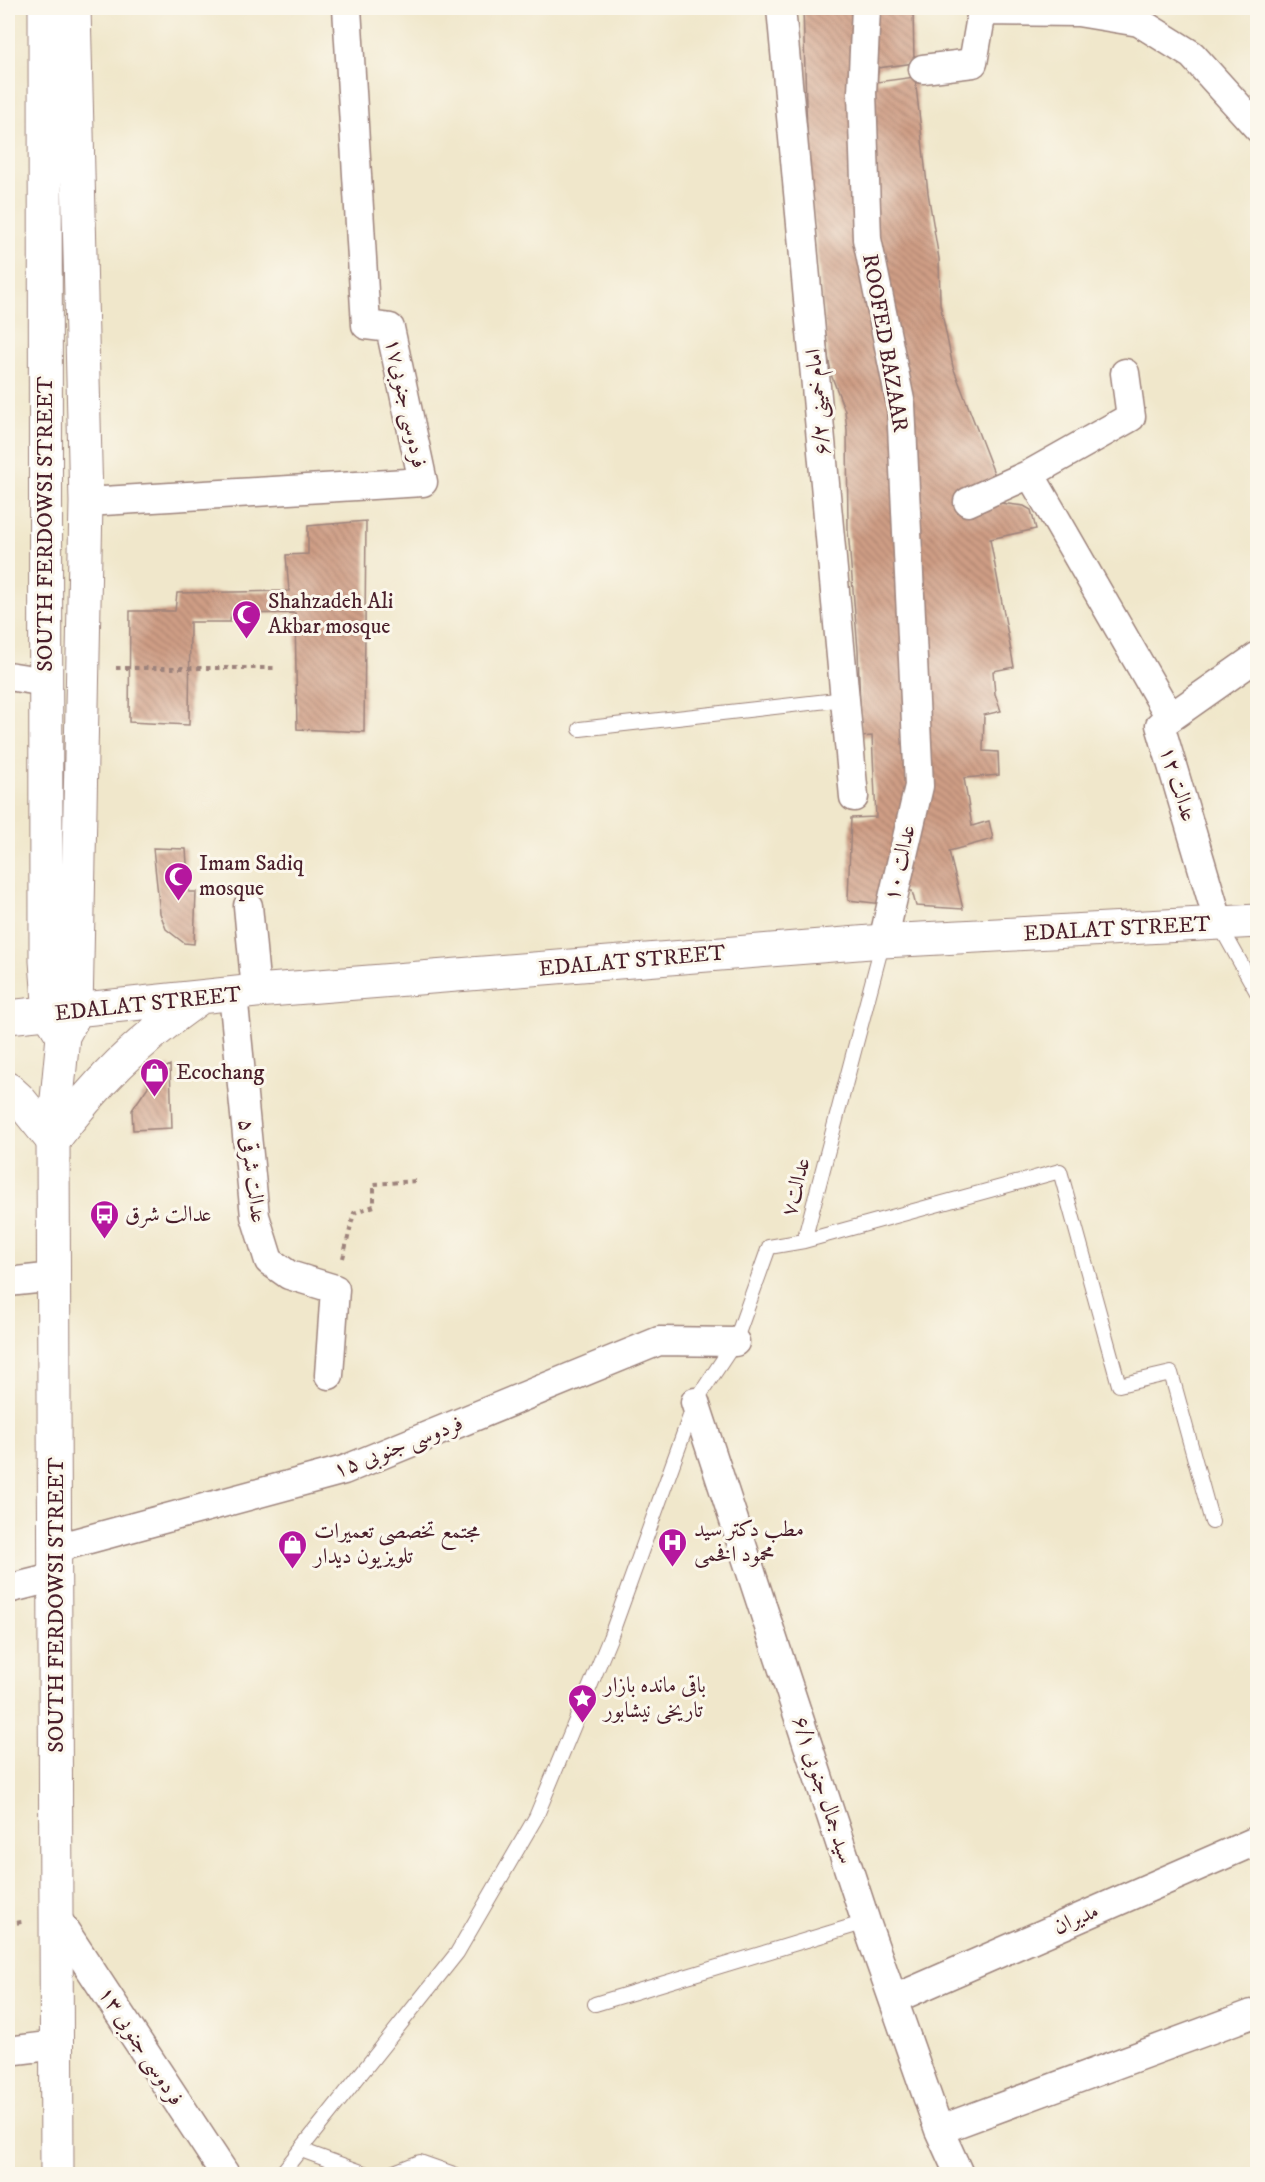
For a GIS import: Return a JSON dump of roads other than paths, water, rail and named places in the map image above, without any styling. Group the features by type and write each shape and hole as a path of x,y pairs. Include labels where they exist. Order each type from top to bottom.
{"main road":[{"name":"SOUTH FERDOWSI STREET","path":"45,8 46,961 63,1021"},
{"name":"SOUTH FERDOWSI STREET","path":"57,2175 53,1141 63,1021 86,502 74,8"},
{"name":"EDALAT STREET","path":"8,1017 63,1021 230,994 883,941 1257,921"},
{"path":"8,1089 53,1141 84,1099 120,1060 159,1026 230,994"}],"street":[{"name":"فردوسی جنوبی۱۷","path":"86,502 423,483 390,328 366,325 346,8"},
{"name":"امام خمینی ۶/۲","path":"781,8 854,797"},
{"name":"ROOFED BAZAAR","path":"866,8 862,93 867,239 901,405 919,786"},
{"path":"923,69 973,63 982,11 1054,10 1139,22 1192,55 1257,128"},
{"path":"968,502 1030,474 1131,417 1125,373"},
{"path":"1030,474 1170,717"},
{"name":"عدالت ۱۲","path":"1219,924 1160,724 1257,656"},
{"path":"8,676 46,682"},
{"name":"عدالت ۱۰","path":"883,941 919,786"},
{"path":"230,994 248,906"},
{"name":"عدالت شرقی ۵","path":"230,994 255,1216 269,1262 290,1275 335,1289 328,1375"},
{"path":"8,1282 55,1277"},
{"name":"فردوسی جنوبی ۱۵","path":"8,1589 56,1562 344,1470 659,1341 735,1342"},
{"name":"سید جمال جنوبی ۶/۱","path":"695,1402 866,1922 939,2130 959,2175"},
{"name":"مدیران","path":"894,1999 1257,1840"},
{"name":"فردوسی جنوبی ۱۳","path":"56,1917 225,2175"},
{"path":"939,2130 1252,2014"},
{"path":"8,2051 57,2045"}],"lane":[{"path":"580,729 845,699"},
{"path":"1219,924 1257,994"},
{"name":"عدالت۷","path":"281,2175 457,1953 536,1817 610,1638 695,1402 735,1342 769,1247 804,1241 883,941"},
{"path":"804,1241 1060,1171 1119,1385 1171,1373 1212,1522"},
{"path":"595,2004 866,1922"},
{"path":"301,2150 367,2175"},
{"path":"389,2175 420,2162 454,2175"}],"place":[{"name":"Shahzadeh Ali Akbar mosque","path":"247,640"},
{"name":"Imam Sadiq mosque","path":"178,902"},
{"name":"Ecochang","path":"155,1098"},
{"name":"عدالت شرق","path":"104,1240"},
{"name":"مطب دکتر سید محمود افخمی","path":"673,1568"},
{"name":"مجتمع تخصصی تعمیرات تلویزیون دیدار","path":"293,1570"},
{"name":"باقی مانده بازار تاریخی نیشابور","path":"583,1724"}]}
